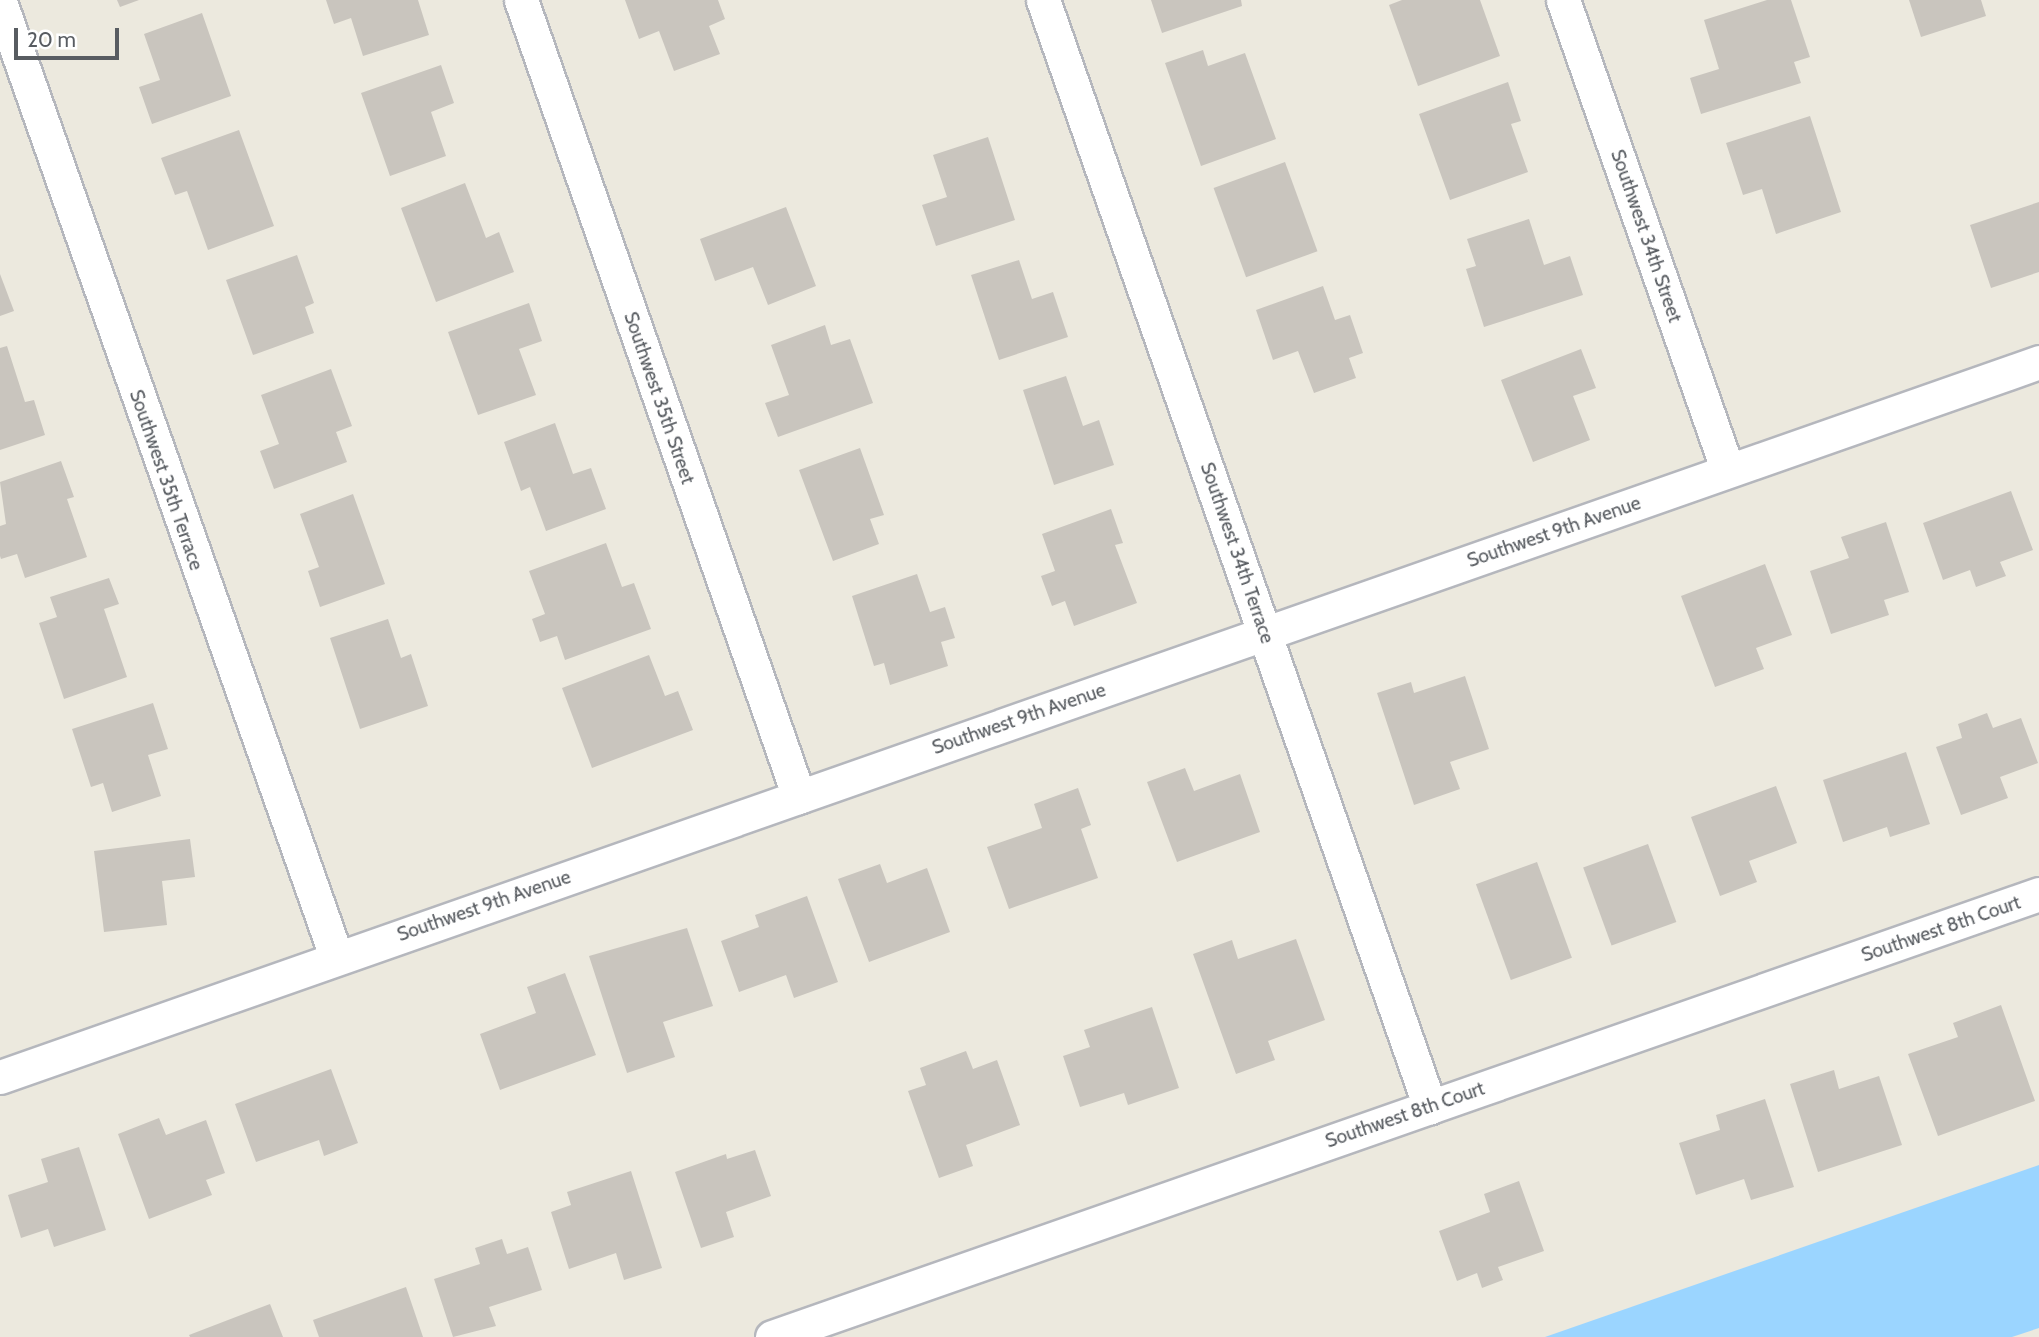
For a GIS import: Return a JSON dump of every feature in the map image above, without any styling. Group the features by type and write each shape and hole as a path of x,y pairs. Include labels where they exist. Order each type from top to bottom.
{"street":[{"name":"Southwest 35th Street","path":"521,0 799,797"},
{"name":"Southwest 34th Terrace","path":"1042,0 1430,1107"},
{"name":"Southwest 34th Street","path":"1563,0 1728,471"},
{"name":"Southwest 35th Terrace","path":"0,2 336,956"},
{"name":"Southwest 9th Avenue","path":"0,1077 336,956 799,797 2039,362"},
{"name":"Southwest 8th Court","path":"772,1337 2039,894"}],"water":[{"path":"2039,1165 2039,1328 2012,1337 1545,1337"}],"building":[{"path":"117,0 139,0 120,7"},
{"path":"326,0 418,0 429,35 363,56 351,18 334,24"},
{"path":"625,0 718,0 725,19 709,26 720,54 674,71 659,31 639,39"},
{"path":"1151,0 1241,0 1242,6 1162,33"},
{"path":"1402,0 1480,0 1500,56 1418,86 1389,5"},
{"path":"1767,0 1791,0 1810,57 1794,62 1801,83 1701,114 1690,78 1719,69 1704,20"},
{"path":"1909,0 1981,0 1986,16 1921,37"},
{"path":"202,13 231,96 152,124 139,87 160,80 144,34"},
{"path":"1203,50 1208,66 1245,53 1276,139 1201,166 1165,63"},
{"path":"441,65 454,103 431,112 446,156 390,176 361,93"},
{"path":"1508,82 1521,121 1511,124 1528,172 1450,200 1419,114"},
{"path":"1810,116 1841,212 1776,234 1762,189 1743,195 1726,143"},
{"path":"239,130 274,226 208,250 187,191 175,195 161,158"},
{"path":"988,137 1015,220 936,246 922,205 947,197 933,155"},
{"path":"1285,162 1317,251 1246,277 1214,188"},
{"path":"465,183 486,238 499,232 514,272 436,302 401,208"},
{"path":"2039,202 2039,272 1991,288 1970,225"},
{"path":"786,207 816,286 768,305 753,267 715,281 700,239"},
{"path":"1529,219 1544,265 1570,256 1583,295 1484,327 1466,269 1476,266 1467,239"},
{"path":"297,255 314,303 305,307 314,333 253,355 226,280"},
{"path":"1019,260 1032,299 1053,292 1068,337 999,360 971,275"},
{"path":"0,274 14,311 0,316"},
{"path":"1323,286 1335,320 1350,315 1363,353 1349,358 1356,378 1314,393 1298,351 1273,360 1256,310"},
{"path":"529,303 542,341 519,349 536,395 478,415 448,332"},
{"path":"825,325 831,345 850,339 873,403 778,437 765,403 789,395 771,345"},
{"path":"7,346 25,402 34,400 45,435 0,450 0,348"},
{"path":"1581,349 1596,388 1573,396 1590,440 1533,462 1501,380"},
{"path":"331,369 352,426 336,432 347,462 274,489 260,451 279,444 261,395"},
{"path":"1066,376 1083,426 1099,420 1114,465 1054,485 1023,390"},
{"path":"555,423 573,474 591,468 606,509 546,531 530,487 521,491 504,442"},
{"path":"860,448 884,515 870,519 879,544 833,561 799,470"},
{"path":"61,461 74,497 67,499 87,557 25,578 17,554 1,559 0,556 0,526 6,524 0,482"},
{"path":"2011,491 2033,550 2000,562 2006,576 1976,587 1970,570 1943,580 1923,523"},
{"path":"353,494 385,584 320,607 308,571 319,567 300,514"},
{"path":"1111,509 1123,543 1115,545 1137,603 1074,626 1065,601 1052,606 1041,576 1055,571 1042,534"},
{"path":"1886,522 1909,592 1884,600 1889,615 1831,634 1810,571 1849,558 1841,537"},
{"path":"606,543 622,587 634,583 651,629 565,660 557,636 540,642 532,619 545,614 529,571"},
{"path":"1765,564 1792,635 1756,648 1764,669 1715,687 1681,596"},
{"path":"917,574 930,612 945,607 955,638 941,642 948,666 890,685 884,663 874,666 852,596"},
{"path":"109,578 119,604 104,609 127,677 64,699 39,623 57,617 50,597"},
{"path":"388,619 401,658 411,654 428,706 360,729 330,638"},
{"path":"649,655 665,696 678,691 693,730 592,768 562,688"},
{"path":"1465,676 1489,749 1450,762 1460,789 1414,805 1377,693 1411,682 1414,693"},
{"path":"153,703 168,749 148,755 161,796 112,812 103,783 91,787 72,729"},
{"path":"1987,713 1993,728 2021,718 2038,763 2000,777 2008,798 1961,815 1936,747 1962,738 1958,724"},
{"path":"1906,752 1930,824 1890,837 1887,827 1843,842 1823,780"},
{"path":"1185,768 1194,791 1240,774 1260,832 1177,862 1147,782"},
{"path":"1776,786 1797,843 1749,861 1757,882 1720,896 1691,817"},
{"path":"1078,788 1091,825 1081,829 1098,878 1009,909 987,847 1042,828 1034,804"},
{"path":"190,839 195,877 162,881 167,925 104,932 94,851"},
{"path":"1648,844 1676,922 1612,946 1583,868"},
{"path":"1537,862 1572,958 1511,980 1476,884"},
{"path":"880,864 887,883 927,868 950,932 869,962 838,879"},
{"path":"807,896 838,982 794,998 786,975 739,992 721,941 759,927 755,915"},
{"path":"687,928 713,1006 663,1022 675,1057 627,1073 589,956"},
{"path":"1296,939 1325,1020 1268,1041 1275,1060 1236,1074 1193,954 1232,940 1238,959"},
{"path":"565,973 596,1055 500,1090 480,1034 536,1013 527,987"},
{"path":"2001,1005 2035,1101 1938,1136 1908,1054 1958,1037 1953,1023"},
{"path":"1152,1007 1179,1088 1128,1105 1124,1093 1080,1107 1063,1056 1090,1047 1084,1030"},
{"path":"966,1051 973,1069 997,1060 1020,1125 966,1145 973,1166 939,1178 908,1091 926,1085 920,1068"},
{"path":"331,1069 358,1143 324,1156 319,1140 256,1162 235,1104"},
{"path":"1834,1070 1839,1089 1879,1076 1902,1145 1818,1172 1790,1084"},
{"path":"1765,1099 1794,1187 1751,1200 1744,1179 1696,1195 1679,1143 1720,1130 1716,1115"},
{"path":"159,1118 166,1135 206,1120 225,1173 206,1180 212,1195 149,1219 118,1134"},
{"path":"79,1147 106,1230 54,1247 48,1229 21,1238 8,1195 48,1182 41,1159"},
{"path":"755,1150 771,1196 726,1212 734,1237 701,1248 675,1172 726,1154 727,1159"},
{"path":"631,1171 662,1268 624,1280 616,1253 569,1269 551,1212 571,1205 567,1192"},
{"path":"1519,1181 1544,1251 1498,1267 1503,1280 1482,1288 1477,1273 1457,1281 1439,1231 1490,1212 1484,1194"},
{"path":"502,1239 507,1254 528,1247 542,1290 489,1307 496,1326 453,1337 434,1279 480,1264 475,1248"},
{"path":"406,1287 423,1337 319,1337 313,1320"},
{"path":"270,1304 283,1337 189,1335"}]}
